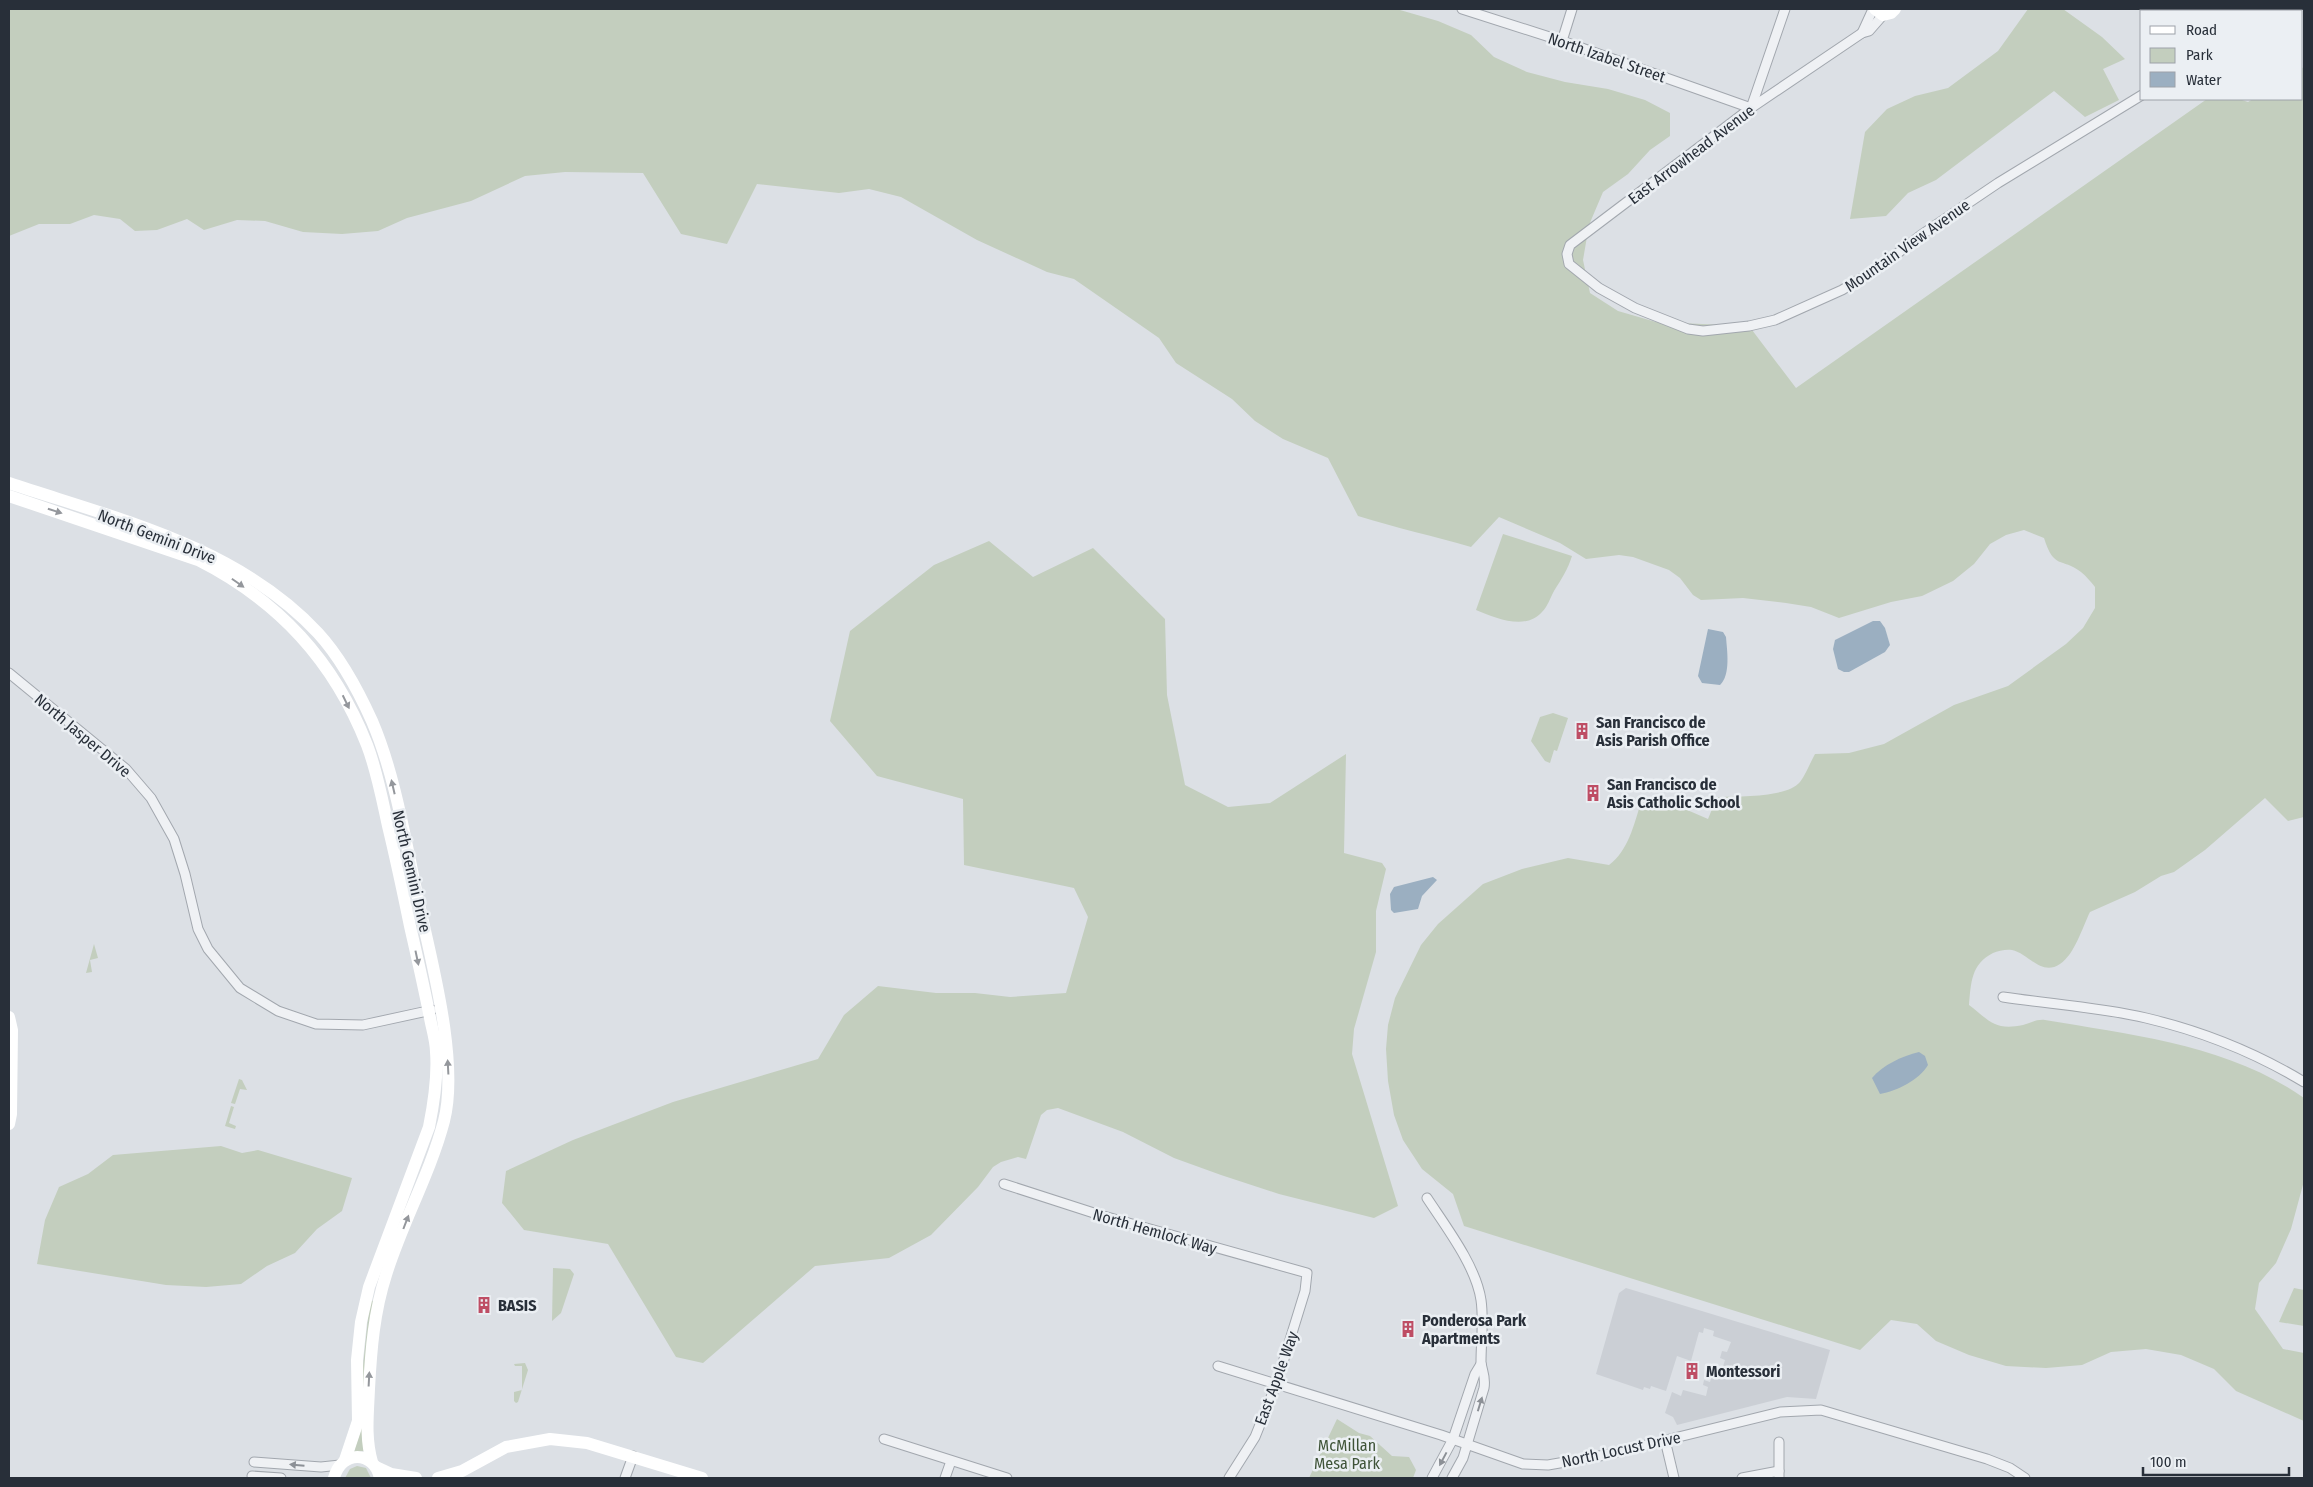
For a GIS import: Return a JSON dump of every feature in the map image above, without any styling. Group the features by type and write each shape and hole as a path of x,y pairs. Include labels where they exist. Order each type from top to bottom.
{"street":[{"name":"North Izabel Street","path":"1462,9 1562,41 1751,108"},
{"path":"1562,41 1572,9"},
{"path":"1751,108 1785,9"},
{"name":"East Arrowhead Avenue","path":"1599,288 1569,264 1567,254 1570,245 1751,108 1862,33 1869,31 1886,10"},
{"name":"Mountain View Avenue","path":"1599,288 1635,308 1688,329 1703,331 1749,326 1775,320 1842,290 1880,267 1921,235 1998,183 2140,96"},
{"name":"North Gemini Drive","path":"9,483 157,532 208,553 279,597 319,634 347,672 372,723 388,768 427,938 434,1009 436,1050 435,1100 429,1127 369,1286 361,1322 357,1360 358,1421 334,1478"},
{"name":"North Gemini Drive","path":"9,496 198,560 227,575 264,601 318,655 339,686 367,746 380,788 434,1009 448,1055 448,1100 439,1138 394,1252 379,1301 371,1351 367,1419 369,1451 376,1469"},
{"name":"North Jasper Drive","path":"9,673 126,769 151,798 174,839 185,874 198,929 208,949 240,988 278,1011 316,1024 363,1025 434,1009"},
{"path":"2003,997 2093,1008 2166,1024 2245,1052 2304,1082"},
{"path":"9,1017 12,1030 11,1114 9,1124"},
{"name":"North Hemlock Way","path":"1004,1184 1100,1216 1307,1272"},
{"path":"1427,1198 1460,1251 1471,1272 1480,1298 1481,1364 1486,1376 1463,1458 1452,1478"},
{"name":"East Apple Way","path":"1229,1478 1255,1437 1276,1385 1305,1291 1307,1272"},
{"path":"1432,1478 1452,1439 1475,1374 1481,1364"},
{"name":"North Locust Drive","path":"1218,1366 1467,1443 1523,1464 1548,1465 1605,1455 1780,1412 1821,1410 1988,1459 2010,1468 2025,1478"},
{"path":"438,1478 462,1471 506,1447 540,1439 562,1439 633,1456 702,1478"},
{"path":"884,1440 1007,1478"},
{"path":"1665,1440 1674,1478"},
{"path":"1742,1478 1779,1474 1779,1442"},
{"path":"625,1478 633,1456"},
{"path":"254,1462 321,1467 359,1457 376,1469 391,1474 416,1478"},
{"path":"945,1478 951,1461"},
{"path":"252,1476 282,1478"}],"shaded area":[{"path":"1626,1288 1830,1350 1816,1399 1787,1397 1677,1425 1673,1417 1665,1413 1672,1392 1681,1396 1683,1390 1706,1396 1708,1387 1703,1385 1704,1380 1710,1382 1713,1372 1705,1368 1706,1365 1722,1370 1725,1360 1720,1358 1722,1351 1727,1352 1731,1342 1713,1336 1714,1331 1704,1328 1703,1333 1699,1332 1691,1361 1677,1356 1666,1391 1651,1386 1650,1389 1644,1387 1643,1390 1596,1374 1619,1293"}],"green space":[{"path":"9,9 1400,10 1438,21 1471,35 1494,57 1527,72 1565,82 1608,89 1645,100 1670,113 1670,136 1650,150 1628,174 1603,192 1589,225 1583,260 1590,293 1618,311 1656,322 1749,326 1796,388 2206,100 2242,100 2248,102 2251,100 2303,100 2304,67 2304,817 2288,821 2265,798 2205,850 2174,872 2161,876 2135,892 2090,912 2070,954 2060,964 2047,968 2012,950 2002,950 1986,957 1976,968 1970,989 1969,1005 1987,1020 2005,1027 2045,1020 2146,1037 2212,1054 2275,1080 2304,1098 2304,1181 2291,1229 2276,1263 2259,1283 2255,1309 2283,1349 2304,1353 2304,1421 2236,1391 2214,1369 2181,1355 2146,1349 2111,1352 2082,1365 2046,1368 2006,1366 1969,1355 1936,1341 1917,1324 1891,1320 1860,1350 1464,1226 1453,1194 1422,1169 1403,1140 1394,1115 1388,1081 1386,1049 1388,1025 1395,998 1421,945 1438,924 1483,884 1522,869 1568,858 1609,865 1626,845 1641,802 1666,810 1671,803 1708,819 1717,797 1773,794 1784,791 1800,782 1815,754 1849,753 1884,744 1954,705 2008,686 2066,644 2083,628 2095,608 2095,587 2081,572 2055,559 2051,555 2044,538 2024,530 2006,535 1990,544 1974,564 1953,581 1922,596 1891,602 1839,618 1811,607 1786,603 1743,598 1701,600 1693,595 1680,578 1669,570 1633,557 1619,555 1586,559 1560,543 1499,517 1471,547 1358,516 1328,458 1283,439 1255,421 1232,399 1176,363 1159,338 1074,279 1047,272 977,240 901,197 869,189 839,193 757,184 727,244 681,234 643,173 565,172 525,176 471,201 407,218 378,231 342,234 303,232 265,221 237,220 204,230 187,219 157,230 135,231 120,219 94,215 70,224 39,224 9,236"},
{"path":"2028,9 2063,9 2102,37 2125,59 2103,69 2119,100 2085,117 2054,91 1936,180 1908,193 1886,216 1850,219 1865,132 1887,109 1915,96 1948,88 1998,51"},
{"path":"1503,534 1572,556 1546,607 1535,618 1527,621 1510,621 1476,610"},
{"path":"989,541 1033,577 1093,548 1165,619 1167,695 1185,785 1228,807 1270,803 1346,754 1344,853 1382,863 1386,869 1376,911 1376,952 1354,1029 1352,1054 1398,1206 1374,1218 1279,1194 1174,1158 1123,1132 1058,1108 1047,1110 1041,1115 1026,1159 1018,1157 1001,1162 993,1167 978,1187 931,1235 889,1258 815,1266 703,1363 676,1357 608,1244 524,1230 502,1203 506,1171 573,1140 673,1102 818,1059 844,1015 878,986 936,993 975,993 1010,997 1066,993 1088,917 1074,888 964,865 963,799 877,776 830,721 850,631 934,565"},
{"path":"1553,713 1568,718 1557,751 1554,750 1550,763 1545,761 1531,741 1540,717"},
{"path":"94,944 98,958 90,960 92,972 86,973"},
{"path":"239,1079 242,1080 247,1090 240,1089 235,1104 231,1103"},
{"path":"231,1106 234,1107 229,1123 236,1126 235,1129 225,1126"},
{"path":"221,1146 242,1153 258,1150 352,1178 342,1211 317,1229 295,1253 267,1266 241,1284 206,1287 166,1285 37,1264 45,1220 59,1187 88,1174 113,1155"},
{"path":"553,1268 570,1269 574,1274 561,1313 552,1321"},
{"path":"2294,1288 2304,1290 2304,1326 2279,1322"},
{"path":"370,1299 374,1302 364,1451 354,1452"},
{"path":"525,1363 528,1370 522,1389 522,1366 515,1366 514,1364"},
{"path":"522,1390 516,1403 514,1401 514,1392"},
{"name":"McMillan Mesa Park","path":"1337,1419 1359,1433 1370,1436 1392,1456 1409,1457 1416,1470 1413,1478 1309,1478"},
{"path":"357,1466 366,1468 371,1478 345,1478 350,1469"}],"water":[{"path":"1873,621 1880,621 1885,628 1890,645 1885,652 1849,672 1838,669 1833,649 1835,640"},
{"path":"1708,629 1723,632 1726,637 1727,669 1720,685 1702,683 1698,676"},
{"path":"1433,877 1437,880 1422,896 1418,909 1394,913 1391,910 1390,894 1394,887"},
{"path":"1919,1052 1925,1056 1928,1065 1924,1070 1907,1084 1880,1094 1872,1078 1893,1062"}],"place":[{"name":"San Francisco de Asis Parish Office","path":"1582,731"},
{"name":"San Francisco de Asis Catholic School","path":"1593,793"},
{"name":"BASIS","path":"484,1305"},
{"name":"Ponderosa Park Apartments","path":"1408,1329"},
{"name":"Montessori","path":"1692,1371"}]}
